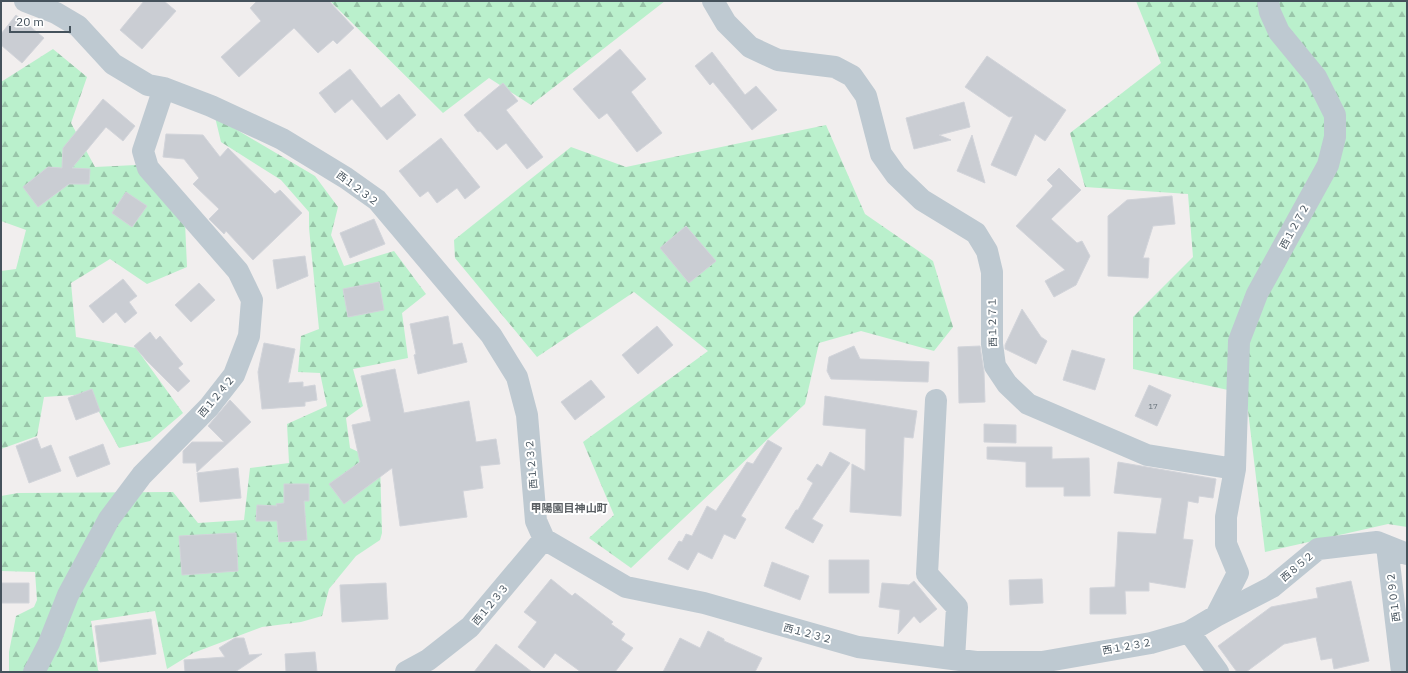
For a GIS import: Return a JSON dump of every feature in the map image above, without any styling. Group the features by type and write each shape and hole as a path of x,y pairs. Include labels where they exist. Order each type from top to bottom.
{"street":[{"name":"西１２３２","path":"25,1 56,13 78,26 113,64 148,84 164,88 211,106 282,138 346,178 377,200 491,335 517,377 527,416 536,522 544,539 626,587 704,603 858,647 976,662 1040,667 1151,643 1189,632"},
{"name":"西１２７１","path":"713,1 726,23 750,47 778,60 835,67 852,76 866,96 881,154 896,175 922,200 976,233 987,252 992,272 992,344 995,366 1007,384 1028,404 1147,455 1235,469"},
{"name":"西１２７２","path":"1235,469 1239,341 1257,294 1328,165 1335,137 1335,115 1316,77 1279,32 1270,12 1268,1"},
{"name":"西１２４２","path":"34,672 49,643 68,595 109,519 142,475 209,406 234,375 248,336 252,300 238,271 148,168 143,151 164,88"},
{"path":"936,400 927,574 956,607 954,659"},
{"path":"1216,616 1238,573 1226,544 1226,517 1235,469"},
{"name":"西１２３３","path":"406,672 428,660 470,628 544,539"},
{"name":"西８５２","path":"1189,632 1272,587 1318,549 1378,542 1407,554"},
{"name":"西１０９２","path":"1387,546 1402,672"},
{"path":"1189,632 1218,672"}],"green space":[{"path":"330,1 665,1 531,105 489,78 443,113"},
{"path":"1136,1 1407,1 1407,527 1388,524 1265,552 1246,394 1133,369 1133,317 1193,257 1188,194 1085,187 1070,133 1161,63"},
{"path":"53,49 87,77 71,123 95,167 136,165 185,222 187,267 147,284 110,259 71,283 76,337 136,348 183,413 150,441 119,448 89,394 44,397 37,436 1,449 1,271 16,269 26,230 1,221 1,82"},
{"path":"215,117 315,176 338,207 331,235 344,266 394,251 426,294 402,313 408,358 353,369 363,406 346,418 350,448 380,462 382,533 380,540 356,556 329,589 322,616 301,622 262,627 193,653 167,669 155,611 91,621 98,670 100,672 9,672 9,652 16,616 34,607 37,600 35,572 1,571 1,496 18,493 173,492 198,523 244,520 250,468 289,463 287,424 327,406 320,373 298,372 301,336 319,329 309,228 309,212 281,180 221,142"},
{"path":"826,125 865,214 933,261 953,327 934,351 861,331 819,343 805,404 631,568 589,538 614,515 583,442 708,351 634,292 537,357 455,258 454,240 571,147 626,167"}],"building":[{"path":"144,1 164,1 176,11 142,49 120,30"},
{"path":"257,1 329,1 354,28 337,44 333,40 318,53 294,28 239,77 221,57 261,21 250,8"},
{"path":"16,15 44,38 22,63 1,45 1,34"},
{"path":"620,49 646,79 631,92 662,133 637,152 607,113 599,119 573,89"},
{"path":"712,52 745,95 756,86 777,110 752,130 713,82 710,85 695,66"},
{"path":"987,56 1066,110 1045,141 1035,134 1016,176 991,165 1013,116 1009,117 965,87"},
{"path":"350,69 381,108 399,94 416,115 387,140 352,99 335,113 319,93"},
{"path":"503,83 518,101 506,110 543,157 527,169 506,143 497,150 480,131 478,132 464,115"},
{"path":"103,99 135,126 123,141 106,127 72,168 90,169 89,184 69,184 38,207 23,187 48,167 62,168 63,148"},
{"path":"964,102 970,127 939,135 951,140 914,149 906,118"},
{"path":"166,134 203,135 220,157 228,148 275,194 280,190 302,213 253,260 226,231 224,234 209,219 219,209 193,184 199,178 184,159 163,157"},
{"path":"972,135 985,183 957,171"},
{"path":"441,138 480,187 465,199 457,188 437,203 428,191 420,197 399,171"},
{"path":"1059,168 1081,190 1051,219 1077,243 1082,241 1090,256 1076,285 1054,297 1045,281 1065,270 1016,226 1053,186 1047,180"},
{"path":"126,192 147,206 132,227 112,213"},
{"path":"1172,196 1175,224 1153,226 1143,258 1149,258 1148,278 1108,276 1108,216 1127,200"},
{"path":"374,219 385,244 350,258 340,233"},
{"path":"686,226 716,261 689,283 660,248"},
{"path":"305,256 308,276 277,289 273,260"},
{"path":"123,279 137,296 129,302 137,313 125,323 116,312 103,323 89,306"},
{"path":"379,282 384,310 348,317 343,289"},
{"path":"199,283 215,300 191,322 175,305"},
{"path":"1022,309 1041,337 1047,341 1036,364 1005,349 1005,345"},
{"path":"448,316 453,345 462,343 467,362 418,374 410,324"},
{"path":"657,326 673,345 638,374 622,355"},
{"path":"150,332 156,340 160,336 183,364 178,368 190,381 178,392 134,346"},
{"path":"264,343 295,349 288,383 303,382 303,387 315,385 317,400 305,402 305,406 262,409 258,372"},
{"path":"854,346 860,359 929,362 928,382 831,379 827,371 829,357"},
{"path":"980,346 984,372 985,402 959,403 958,347"},
{"path":"1072,350 1105,359 1095,390 1063,380"},
{"path":"395,369 404,413 469,401 476,442 496,439 500,464 480,466 483,488 463,491 467,517 400,526 392,468 344,504 329,484 360,462 352,425 371,421 361,376"},
{"path":"591,380 605,397 575,420 561,402"},
{"path":"1149,385 1171,395 1157,426 1135,416"},
{"path":"92,389 100,411 76,420 68,398"},
{"path":"825,396 917,411 913,438 904,437 901,516 850,512 852,464 865,471 866,429 823,425"},
{"path":"230,400 251,422 197,472 196,463 183,463 183,451 192,442 224,442 208,426"},
{"path":"984,424 1016,425 1016,443 984,442"},
{"path":"37,438 41,449 51,445 61,471 29,483 16,446"},
{"path":"768,440 782,448 741,516 746,519 735,539 724,534 712,559 698,552 688,570 668,559 679,541 682,542 686,534 692,536 707,506 716,511 747,462 753,464"},
{"path":"103,444 110,464 77,477 69,457"},
{"path":"987,447 1052,447 1052,459 1089,458 1090,496 1064,496 1064,487 1026,487 1026,462 987,459"},
{"path":"830,452 850,463 812,519 823,525 813,543 785,528 796,510 798,510 813,483 807,479 817,464 822,467"},
{"path":"1118,462 1216,479 1213,498 1199,496 1198,503 1188,501 1183,539 1193,540 1185,588 1149,582 1149,591 1125,591 1126,614 1090,614 1090,588 1115,587 1118,532 1156,534 1162,498 1114,493"},
{"path":"238,468 241,498 200,502 197,473"},
{"path":"284,484 309,484 309,501 304,501 307,540 279,542 277,521 256,521 257,505 277,506 276,504 284,503"},
{"path":"236,533 238,571 182,575 179,536"},
{"path":"829,560 869,560 869,593 829,593"},
{"path":"772,562 809,576 800,600 764,586"},
{"path":"551,579 572,596 575,593 613,622 611,624 625,634 621,640 633,648 615,672 581,672 555,653 544,668 518,647 537,622 524,612"},
{"path":"1042,579 1043,603 1010,605 1009,580"},
{"path":"914,581 937,609 920,623 914,616 898,634 900,610 879,607 882,583 909,585"},
{"path":"1351,581 1369,661 1334,669 1332,658 1321,660 1316,637 1284,644 1246,672 1237,672 1218,646 1271,607 1318,598 1316,588"},
{"path":"1,583 29,583 29,603 1,603"},
{"path":"386,583 388,619 342,622 340,585"},
{"path":"151,619 156,654 100,662 95,626"},
{"path":"708,631 724,639 724,641 762,658 755,672 663,672 680,638 700,648"},
{"path":"235,638 244,638 249,655 262,654 235,672 185,672 184,660 225,657 219,648"},
{"path":"496,644 532,672 474,672"},
{"path":"315,652 317,672 286,672 285,654"}],"district":[{"name":"甲陽園目神山町","path":"569,508"}]}
